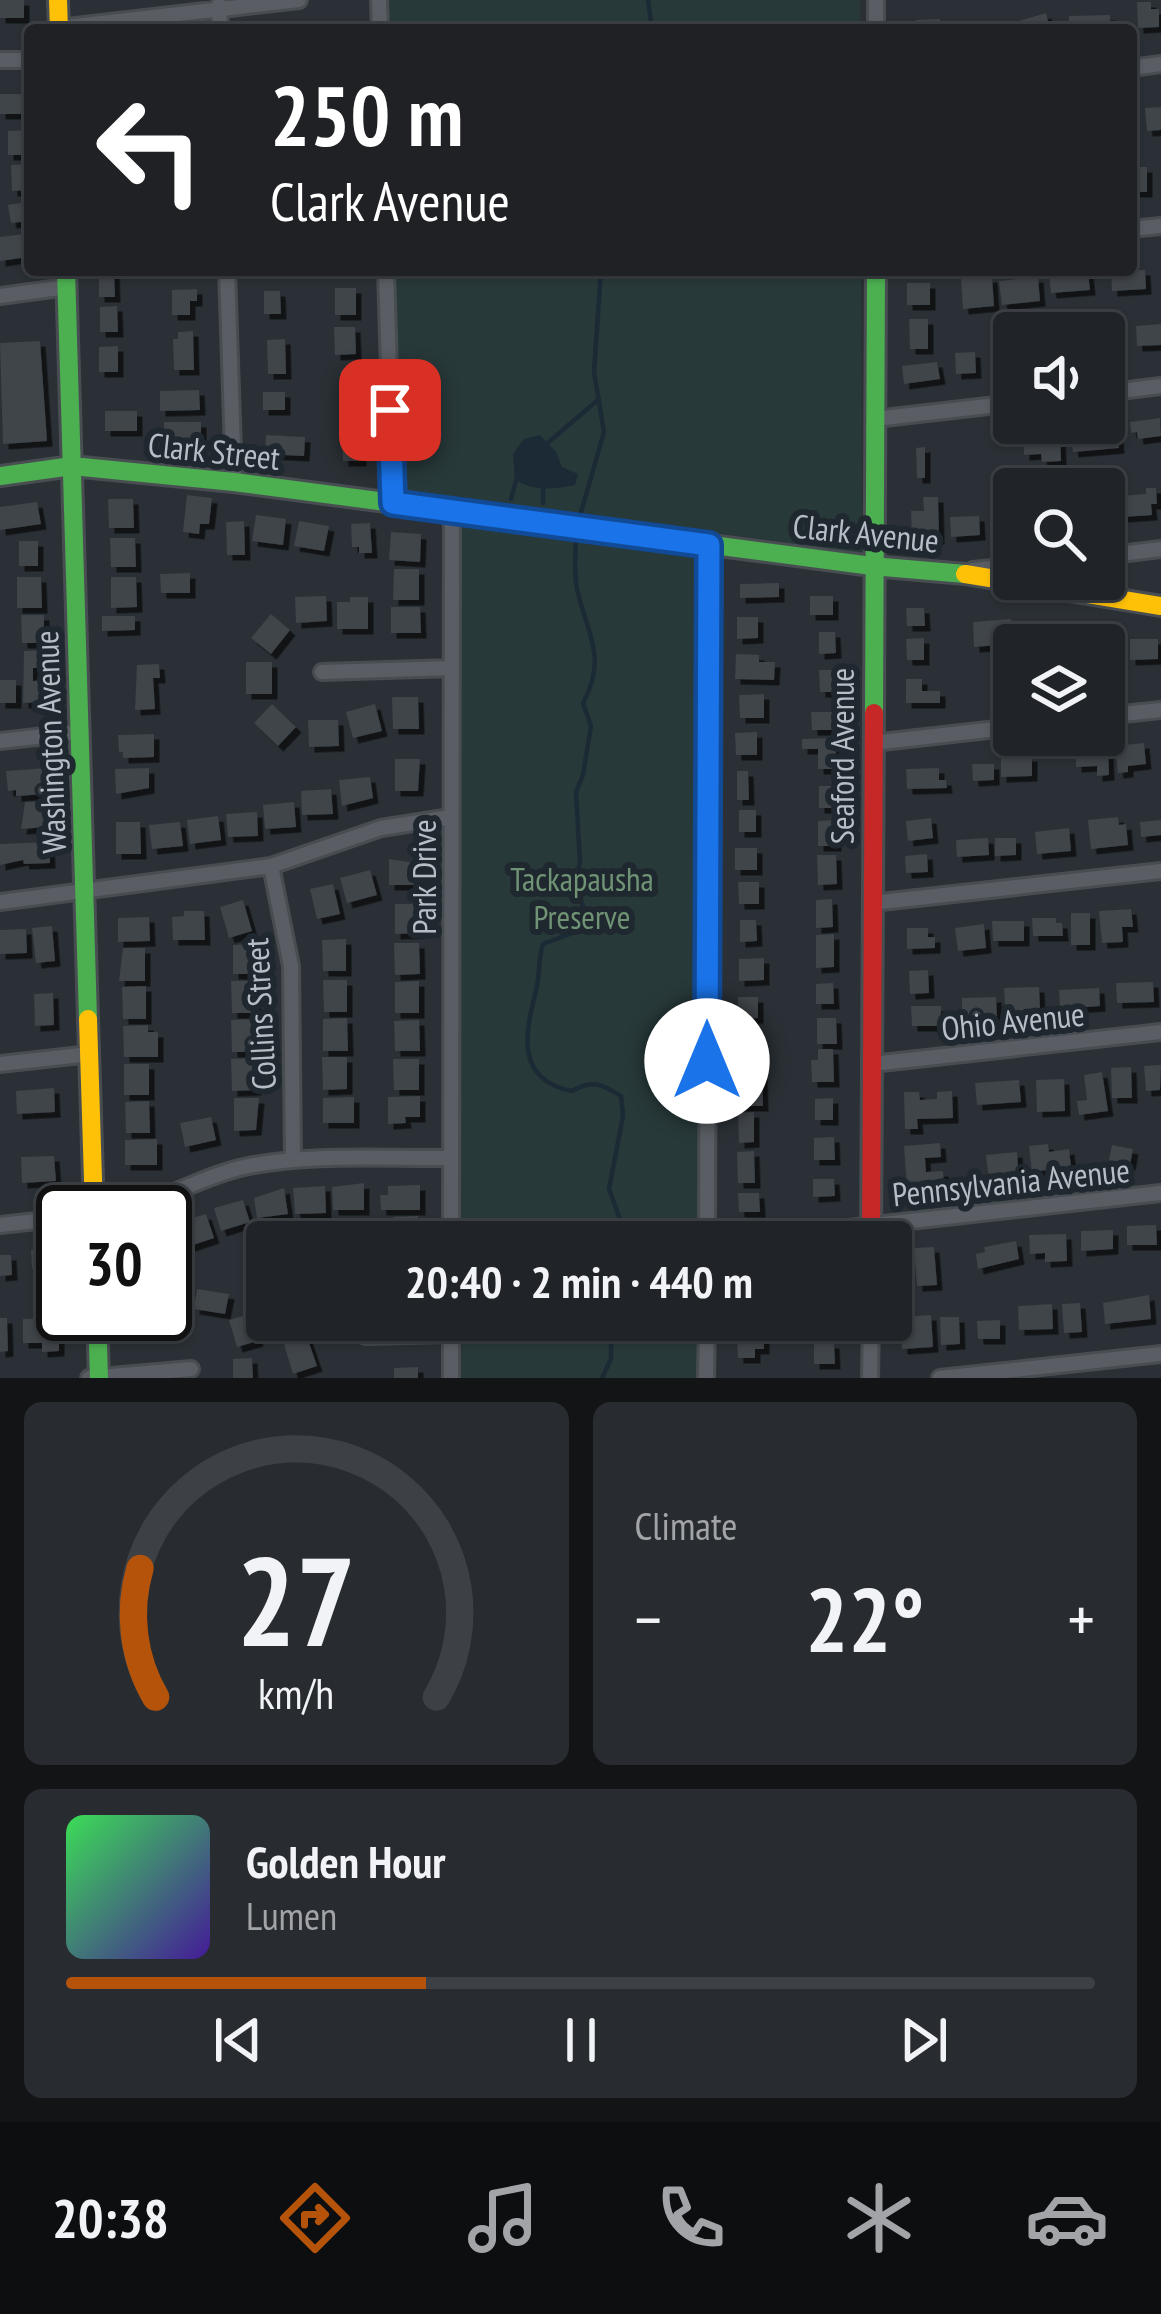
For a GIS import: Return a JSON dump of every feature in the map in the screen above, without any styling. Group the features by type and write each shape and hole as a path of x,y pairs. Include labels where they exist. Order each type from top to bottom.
{"street":[{"path":"91,24 219,4 298,0"},
{"path":"227,276 234,482"},
{"path":"386,276 393,503"},
{"name":"Seaford Avenue","path":"871,1221 876,276"},
{"path":"0,296 67,278"},
{"name":"Washington Avenue","path":"67,278 93,1185"},
{"path":"1125,390 1161,386"},
{"path":"875,419 993,405"},
{"name":"Clark Street","path":"0,476 72,466 234,482 563,526"},
{"name":"Park Drive","path":"451,1221 452,511"},
{"name":"Clark Avenue","path":"563,526 872,566 956,572 1072,595 1161,606"},
{"path":"706,1221 709,545"},
{"path":"1125,553 1161,549"},
{"path":"956,572 993,568"},
{"path":"322,673 452,668"},
{"path":"1125,714 1161,710"},
{"path":"872,743 993,729"},
{"path":"0,741 80,733"},
{"path":"0,902 271,866 381,828 451,817"},
{"name":"Collins Street","path":"271,866 291,965 293,1160"},
{"path":"872,903 1161,871"},
{"name":"Ohio Avenue","path":"872,1064 1161,1032"},
{"path":"0,1064 90,1054"},
{"path":"192,1187 240,1168 293,1160 451,1158"},
{"name":"Pennsylvania Avenue","path":"912,1227 1161,1193"},
{"path":"0,1225 36,1221"},
{"path":"98,1341 99,1377"},
{"path":"451,1341 451,1378"},
{"path":"706,1341 706,1378"},
{"path":"870,1378 871,1341"},
{"path":"940,1378 1161,1354"},
{"path":"89,1378 191,1370"}],"green space":[{"path":"385,0 860,0 860,24 386,24"},
{"path":"391,276 861,276 862,553 395,489"},
{"name":"Tackapausha Preserve","path":"456,521 706,554 704,1221 461,1221"},
{"path":"462,1341 704,1341 703,1378 462,1378"}],"water":[{"path":"540,435 562,467 578,474 575,485 536,488 515,479 513,454 524,439"}],"building":[{"path":"0,0 24,0 24,18 0,18"},
{"path":"1137,2 1151,2 1151,9 1159,9 1159,27 1138,28"},
{"path":"1046,13 1049,24 1020,24"},
{"path":"1110,15 1110,24 1069,24 1069,16"},
{"path":"940,19 940,24 916,24 916,20"},
{"path":"0,94 24,94 24,114 0,114"},
{"path":"1161,107 1161,130 1147,131 1145,108"},
{"path":"24,130 24,155 8,155 8,131"},
{"path":"24,164 24,190 12,191 11,165"},
{"path":"1137,167 1147,167 1147,192 1137,192"},
{"path":"24,202 24,222 11,223 8,205"},
{"path":"24,234 24,258 0,261 0,237"},
{"path":"1137,270 1145,270 1146,289 1112,291 1111,276 1137,276"},
{"path":"99,276 114,276 115,297 99,297"},
{"path":"1049,276 1088,276 1090,290 1051,293"},
{"path":"992,277 994,306 963,309 961,279"},
{"path":"1038,277 1040,301 1002,305 999,281"},
{"path":"907,283 930,283 930,305 907,305"},
{"path":"335,288 356,288 356,315 335,315"},
{"path":"197,289 197,301 190,301 190,315 172,315 172,290"},
{"path":"264,291 280,291 281,314 264,314"},
{"path":"117,306 118,332 100,332 100,307"},
{"path":"909,319 928,319 928,349 910,349"},
{"path":"1161,324 1161,345 1137,346 1136,326"},
{"path":"334,327 355,327 356,354 335,355"},
{"path":"193,331 194,370 174,370 173,339 178,339 178,332"},
{"path":"285,339 286,374 268,374 267,340"},
{"path":"40,341 47,441 3,444 0,343"},
{"path":"118,346 118,372 99,372 99,347"},
{"path":"975,352 976,373 956,374 955,353"},
{"path":"937,362 940,379 904,384 902,366"},
{"path":"341,371 359,371 359,402 341,402"},
{"path":"199,390 200,410 160,411 160,391"},
{"path":"263,392 285,392 285,410 263,410"},
{"path":"105,411 137,411 137,431 105,431"},
{"path":"342,415 360,415 361,461 343,461"},
{"path":"1160,418 1161,436 1138,439 1137,432 1131,433 1130,422"},
{"path":"164,422 201,422 201,443 164,443"},
{"path":"266,435 305,437 304,456 265,454"},
{"path":"1024,444 1060,444 1061,461 1042,462 1041,454 1024,455"},
{"path":"1072,444 1119,444 1119,448 1073,452"},
{"path":"925,447 925,478 917,478 916,448"},
{"path":"1146,488 1156,488 1152,515 1125,517 1125,496 1146,494"},
{"path":"187,495 212,498 209,524 200,524 199,534 183,532"},
{"path":"923,497 938,497 939,539 912,539 911,511 924,511"},
{"path":"108,499 133,499 134,528 109,528"},
{"path":"37,502 41,524 0,530 0,507"},
{"path":"256,515 286,519 283,545 252,541"},
{"path":"979,516 980,535 951,537 950,517"},
{"path":"244,521 245,555 227,555 226,522"},
{"path":"299,521 329,526 324,551 294,546"},
{"path":"370,523 372,553 359,553 359,547 352,547 351,524"},
{"path":"391,532 421,534 420,562 389,560"},
{"path":"110,538 135,538 136,567 111,567"},
{"path":"19,541 38,541 38,566 19,566"},
{"path":"394,569 419,569 419,600 393,600"},
{"path":"190,573 190,593 161,593 160,574"},
{"path":"17,577 41,577 42,608 17,608"},
{"path":"111,577 136,577 137,607 111,608"},
{"path":"779,583 779,597 740,598 740,584"},
{"path":"326,596 327,621 296,623 295,597"},
{"path":"810,596 833,596 833,615 810,615"},
{"path":"350,597 368,597 368,629 337,629 337,602 350,602"},
{"path":"391,607 420,607 421,633 391,633"},
{"path":"906,608 924,608 925,626 907,626"},
{"path":"271,614 290,630 271,654 251,638"},
{"path":"21,615 44,615 44,643 22,643"},
{"path":"102,616 135,616 135,630 102,631"},
{"path":"737,617 758,617 758,638 737,639"},
{"path":"1011,619 1011,624 993,624 993,646 974,647 973,622"},
{"path":"819,632 835,632 836,653 819,654"},
{"path":"924,638 924,660 907,660 906,639"},
{"path":"1130,639 1158,639 1158,659 1130,660"},
{"path":"49,650 50,668 33,668 33,681 45,680 45,702 23,703 24,651"},
{"path":"736,654 759,655 759,662 775,662 774,680 735,679"},
{"path":"246,662 272,662 272,694 246,694"},
{"path":"159,664 160,678 153,678 155,709 135,710 137,665"},
{"path":"819,670 836,670 837,692 820,692"},
{"path":"906,679 922,679 922,691 940,691 940,703 906,703"},
{"path":"0,680 16,680 16,703 0,703"},
{"path":"764,694 764,718 740,718 739,695"},
{"path":"392,697 418,697 419,729 393,729"},
{"path":"272,704 296,727 278,746 254,723"},
{"path":"375,704 382,731 353,738 346,712"},
{"path":"811,712 836,712 836,730 812,730"},
{"path":"308,720 338,720 339,746 309,747"},
{"path":"757,732 757,755 736,755 735,733"},
{"path":"154,734 154,757 123,758 119,752 118,735"},
{"path":"836,738 836,769 818,769 818,749 802,749 802,739"},
{"path":"1144,743 1146,764 1128,766 1128,772 1118,773 1116,756 1125,756 1125,745"},
{"path":"1032,756 1032,776 1001,777 1001,757"},
{"path":"1076,756 1108,756 1109,775 1097,776 1097,766 1076,767"},
{"path":"395,759 420,759 418,791 395,791"},
{"path":"972,764 994,764 994,780 973,781"},
{"path":"46,768 47,794 16,796 16,790 8,791 6,771"},
{"path":"149,768 149,788 116,794 115,769"},
{"path":"939,768 939,780 946,780 947,788 907,789 906,769"},
{"path":"737,771 748,771 749,800 737,800"},
{"path":"370,777 373,798 342,806 339,780"},
{"path":"819,786 837,786 837,808 819,808"},
{"path":"331,789 333,814 302,815 301,791"},
{"path":"47,801 48,827 21,829 25,802"},
{"path":"294,802 296,827 265,829 263,805"},
{"path":"739,810 756,810 756,832 739,832"},
{"path":"257,812 258,836 228,837 226,814"},
{"path":"218,816 221,840 190,844 187,820"},
{"path":"1118,817 1119,825 1126,824 1128,845 1091,849 1088,820"},
{"path":"931,818 933,838 908,841 906,821"},
{"path":"835,820 836,846 818,846 818,821"},
{"path":"1161,820 1161,835 1141,837 1140,822"},
{"path":"116,822 140,822 141,854 116,854"},
{"path":"180,822 183,846 152,849 149,825"},
{"path":"1069,828 1071,851 1037,854 1035,832"},
{"path":"988,838 989,855 957,857 956,840"},
{"path":"995,838 1016,838 1016,855 995,856"},
{"path":"49,842 50,863 24,864 23,860 0,865 0,844"},
{"path":"735,848 757,848 757,870 735,870"},
{"path":"927,854 928,872 906,873 905,856"},
{"path":"817,855 836,855 837,884 818,885"},
{"path":"389,859 421,864 421,885 389,885"},
{"path":"370,870 377,895 347,903 340,878"},
{"path":"738,882 759,882 759,904 739,904"},
{"path":"333,884 340,914 317,919 310,889"},
{"path":"832,899 833,927 816,928 816,900"},
{"path":"243,900 252,931 229,938 220,907"},
{"path":"395,904 420,904 420,933 395,934"},
{"path":"1131,909 1133,927 1122,927 1123,942 1102,943 1099,911"},
{"path":"184,911 204,911 205,940 173,940 172,917 184,916"},
{"path":"1071,913 1090,913 1090,945 1071,945"},
{"path":"149,917 150,941 118,942 118,918"},
{"path":"1032,918 1056,918 1056,923 1062,923 1063,936 1033,936"},
{"path":"740,920 756,920 757,941 740,942"},
{"path":"992,921 1024,921 1024,941 993,941"},
{"path":"984,924 986,948 958,951 955,928"},
{"path":"52,926 55,961 36,963 32,928"},
{"path":"907,928 928,928 928,937 935,937 935,948 907,949"},
{"path":"26,929 27,953 0,954 0,930"},
{"path":"834,934 834,967 816,968 816,935"},
{"path":"346,939 346,971 323,971 322,940"},
{"path":"394,943 419,943 420,974 395,975"},
{"path":"258,944 258,974 233,974 233,945"},
{"path":"123,948 145,948 145,981 119,981"},
{"path":"764,958 764,980 739,981 739,959"},
{"path":"928,970 929,993 910,994 909,971"},
{"path":"323,980 347,980 347,1012 324,1012"},
{"path":"231,981 255,981 256,1013 232,1013"},
{"path":"419,981 419,1013 395,1013 395,982"},
{"path":"1153,982 1154,1002 1117,1003 1116,983"},
{"path":"833,983 834,1004 816,1004 816,984"},
{"path":"146,986 146,1019 123,1019 122,987"},
{"path":"1039,987 1040,1008 1024,1009 1025,1017 1006,1018 1004,988"},
{"path":"1099,988 1100,1006 1060,1009 1059,990"},
{"path":"53,993 54,1025 35,1026 34,994"},
{"path":"738,997 758,997 758,1018 738,1019"},
{"path":"996,997 997,1017 962,1018 962,998"},
{"path":"911,1006 941,1006 941,1026 912,1026"},
{"path":"347,1018 348,1051 323,1051 323,1019"},
{"path":"817,1018 836,1018 837,1044 817,1044"},
{"path":"256,1019 256,1052 232,1052 231,1020"},
{"path":"419,1020 420,1051 395,1051 394,1021"},
{"path":"148,1025 148,1032 158,1032 158,1057 124,1057 123,1026"},
{"path":"753,1035 758,1058 743,1061 739,1037"},
{"path":"818,1049 833,1049 834,1082 812,1082 811,1060 818,1060"},
{"path":"322,1057 347,1057 347,1089 323,1090"},
{"path":"255,1058 256,1090 232,1091 231,1059"},
{"path":"393,1059 419,1059 419,1090 394,1090"},
{"path":"124,1064 149,1064 149,1095 124,1095"},
{"path":"1161,1065 1160,1090 1146,1091 1144,1066"},
{"path":"1131,1067 1132,1098 1112,1098 1111,1068"},
{"path":"1102,1072 1108,1111 1079,1115 1077,1101 1087,1100 1084,1075"},
{"path":"762,1073 763,1106 740,1106 740,1074"},
{"path":"1064,1079 1065,1111 1037,1112 1036,1080"},
{"path":"1019,1080 1021,1102 977,1105 975,1083"},
{"path":"54,1088 55,1112 17,1114 16,1091"},
{"path":"952,1091 953,1118 917,1119 918,1129 905,1129 904,1092 919,1092 920,1100 937,1099 937,1092"},
{"path":"420,1096 420,1117 388,1124 388,1097"},
{"path":"354,1097 354,1123 323,1123 323,1098"},
{"path":"234,1098 259,1098 256,1130 234,1131"},
{"path":"833,1098 833,1120 815,1120 815,1099"},
{"path":"149,1101 150,1133 126,1133 125,1102"},
{"path":"754,1112 754,1142 739,1143 738,1113"},
{"path":"211,1117 216,1140 185,1147 180,1123"},
{"path":"834,1137 835,1160 814,1160 814,1138"},
{"path":"157,1139 157,1165 125,1165 125,1140"},
{"path":"940,1143 941,1157 925,1158 926,1172 943,1171 944,1185 907,1188 904,1146"},
{"path":"1048,1144 1049,1152 1069,1149 1071,1167 1032,1172 1029,1146"},
{"path":"1112,1145 1133,1149 1130,1165 1109,1160"},
{"path":"754,1151 755,1183 738,1183 737,1152"},
{"path":"1017,1152 1019,1177 989,1180 986,1155"},
{"path":"54,1156 56,1181 22,1183 21,1157"},
{"path":"813,1179 834,1179 835,1196 813,1197"},
{"path":"364,1183 364,1210 333,1210 332,1187"},
{"path":"420,1185 420,1210 381,1210 380,1195 388,1195 388,1186"},
{"path":"325,1186 326,1213 295,1214 293,1188"},
{"path":"284,1188 288,1214 257,1218 254,1198"},
{"path":"738,1193 759,1193 760,1212 739,1212"},
{"path":"243,1200 250,1221 221,1231 214,1208"},
{"path":"206,1214 214,1238 192,1245 192,1218"},
{"path":"418,1216 418,1221 394,1221 394,1217"},
{"path":"1156,1225 1157,1245 1127,1245 1127,1226"},
{"path":"1113,1230 1113,1249 1081,1251 1081,1231"},
{"path":"1066,1234 1067,1261 1045,1262 1045,1253 1030,1254 1029,1235"},
{"path":"1016,1241 1019,1259 978,1269 976,1254 985,1252 984,1247"},
{"path":"934,1247 937,1285 917,1286 914,1248"},
{"path":"0,1255 11,1255 12,1275 0,1276"},
{"path":"197,1289 229,1294 225,1314 194,1309"},
{"path":"1149,1295 1151,1319 1105,1324 1103,1303"},
{"path":"1080,1303 1082,1332 1064,1333 1062,1304"},
{"path":"1052,1304 1053,1329 1019,1330 1018,1306"},
{"path":"246,1315 246,1341 258,1341 237,1347 229,1320"},
{"path":"931,1315 933,1347 902,1349 902,1341 912,1341 915,1316"},
{"path":"940,1317 959,1317 960,1344 941,1345"},
{"path":"0,1318 7,1318 8,1351 0,1352"},
{"path":"23,1319 36,1319 36,1341 59,1341 59,1351 42,1352 42,1343 23,1343"},
{"path":"1000,1320 1000,1339 978,1339 977,1321"},
{"path":"308,1341 317,1366 293,1374 284,1344"},
{"path":"737,1341 764,1341 764,1349 755,1349 755,1358 738,1358"},
{"path":"814,1343 834,1343 835,1364 814,1364"},
{"path":"252,1358 253,1378 233,1378 233,1359"},
{"path":"418,1367 418,1378 394,1378 394,1368"}],"waterway":[{"path":"648,0 651,24"},
{"path":"580,516 604,432 594,372 601,276"},
{"path":"544,446 599,399"},
{"path":"511,499 517,477"},
{"path":"543,484 543,503"},
{"path":"576,539 577,589 595,659 583,703 591,726 576,792 580,862 575,885 583,906 583,929 543,944 528,1053 541,1077 554,1085 572,1091 597,1085 621,1096 623,1116 609,1189 620,1221"},
{"path":"602,1378 611,1359 611,1341"}],"traffic: fast":[{"path":"66,276 88,1019"},
{"path":"874,713 876,276"},
{"path":"0,476 72,466 234,482 872,566 965,574"},
{"path":"98,1341 99,1378"}],"traffic: slow":[{"path":"58,0 59,24"},
{"path":"965,574 1161,606"},
{"path":"88,1019 93,1185"}],"traffic: jam":[{"path":"871,1221 874,713"}],"route":[{"path":"390,410 393,503 709,545 707,1061"}]}
